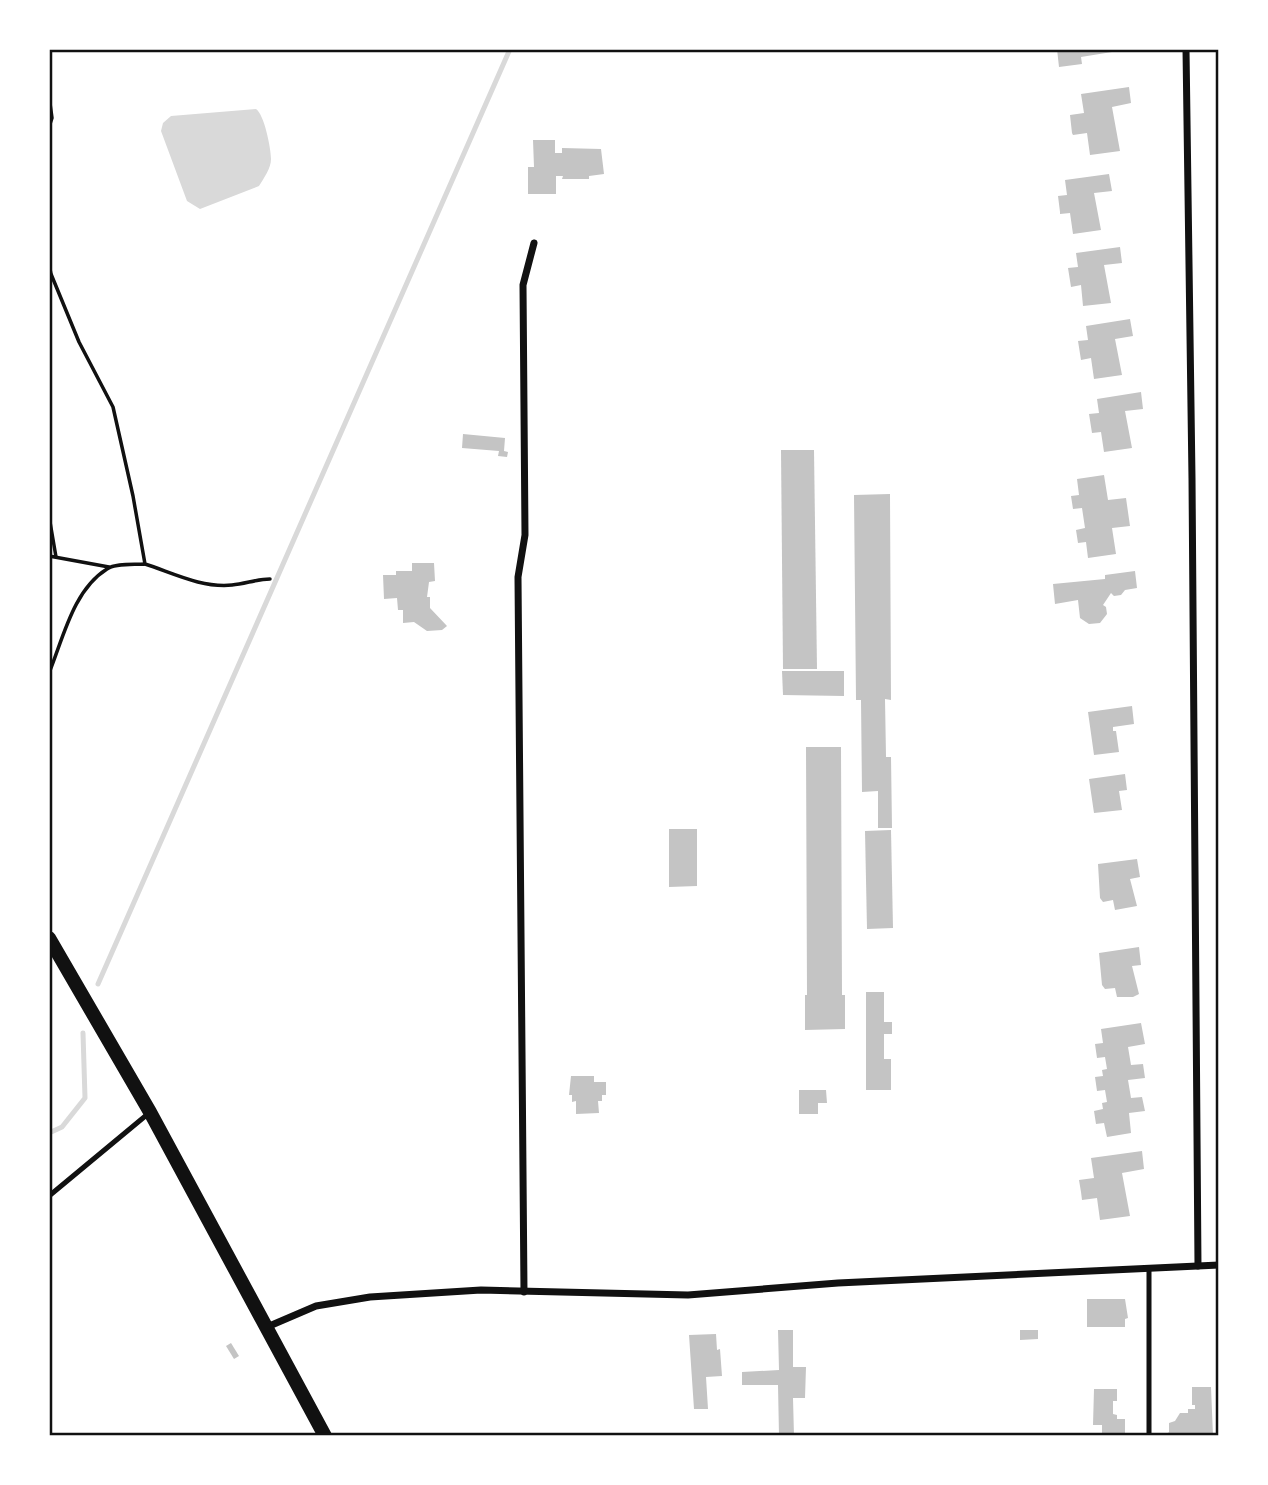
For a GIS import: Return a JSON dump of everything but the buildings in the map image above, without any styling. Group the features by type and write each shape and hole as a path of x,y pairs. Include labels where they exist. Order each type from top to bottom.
{"main road":[{"path":"49,938 150,1112 325,1436"}],"street":[{"path":"1186,49 1198,1266"},
{"path":"524,1292 519,962 518,576 525,535 523,285 534,243"},
{"path":"267,1327 316,1306 344,1300 481,1290 688,1295 838,1283 1219,1265"}],"lane":[{"path":"49,1196 150,1112"},
{"path":"1149,1268 1149,1436"}],"path":[{"path":"49,96 52,118 49,127"},
{"path":"49,264 79,342 113,407 134,496 145,564"},
{"path":"49,516 56,557"},
{"path":"49,556 109,567 145,564 207,585 234,585 257,579 270,579"},
{"path":"49,673 70,617 90,584 109,567"}],"shaded area":[{"path":"256,109 264,124 271,159 269,169 259,186 200,209 187,201 161,131 163,123 171,116"}],"waterway":[{"path":"98,984 510,49"},
{"path":"49,1133 62,1127 85,1098 83,1033"}]}
